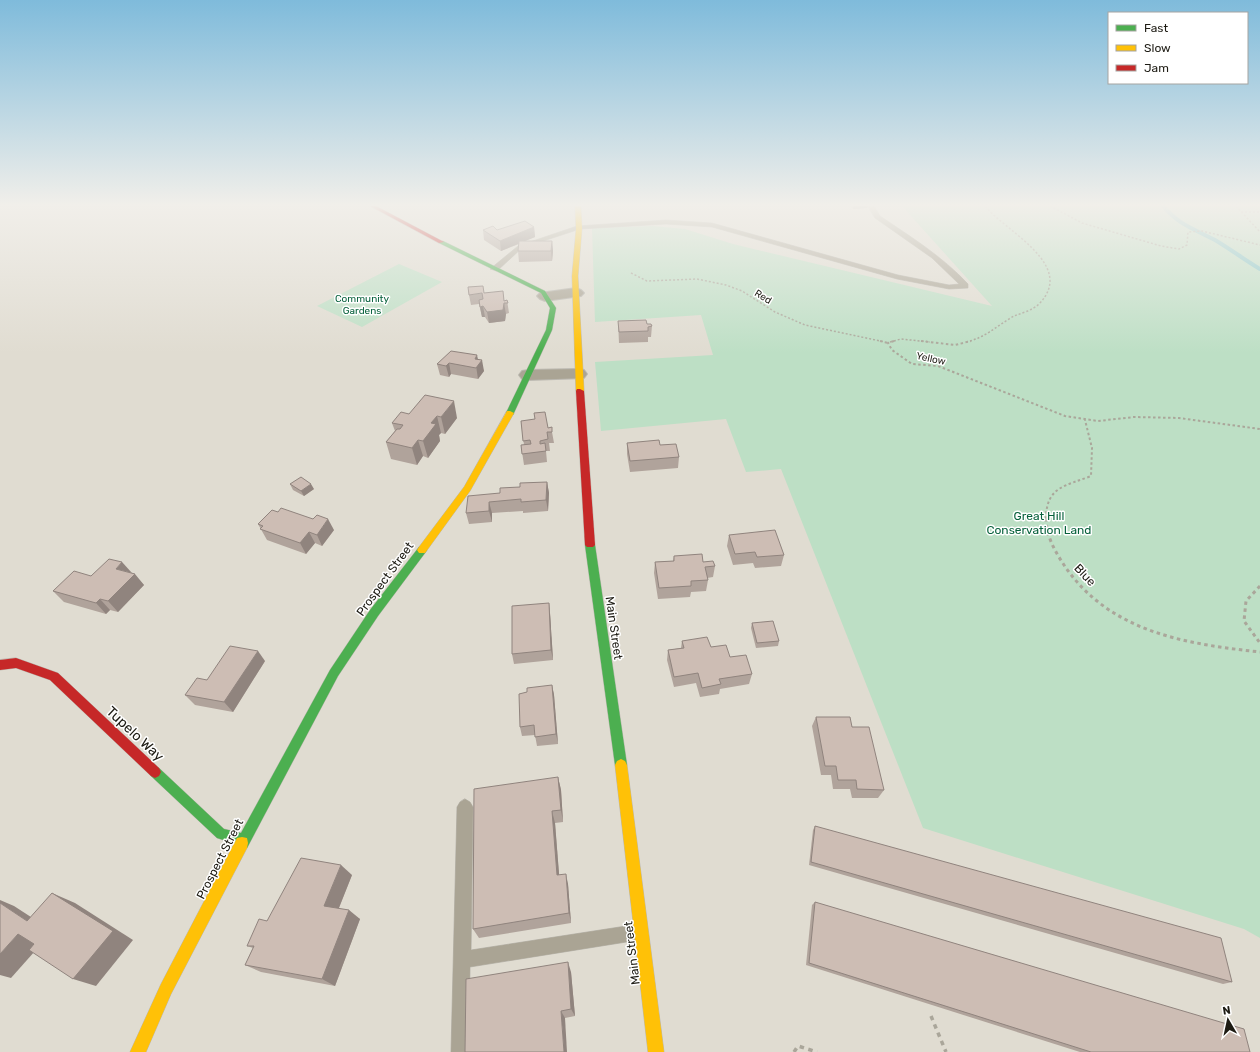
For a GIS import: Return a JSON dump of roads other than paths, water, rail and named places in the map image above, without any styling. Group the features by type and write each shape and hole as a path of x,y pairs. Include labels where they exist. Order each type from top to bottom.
{"street":[{"path":"467,255 543,292 546,296 576,293"},
{"name":"Main Street","path":"578,255 576,293 578,374 589,535 630,827 656,1052"},
{"name":"Prospect Street","path":"138,1052 166,989 334,673 374,612 467,489 503,428 549,330 553,308 546,296"},
{"path":"528,375 578,374"},
{"name":"Tupelo Way","path":"0,665 16,663 54,676 221,834 244,840"}],"lane":[{"path":"494,269 510,255"},
{"path":"818,255 897,277 949,287 965,286 956,275 931,255"},
{"path":"460,1052 464,807"},
{"path":"462,960 642,932"}],"waterway":[{"path":"1238,255 1260,269"}],"park label":[{"name":"Community Gardens","path":"362,304"},
{"name":"Great Hill Conservation Land","path":"1039,523"}]}
